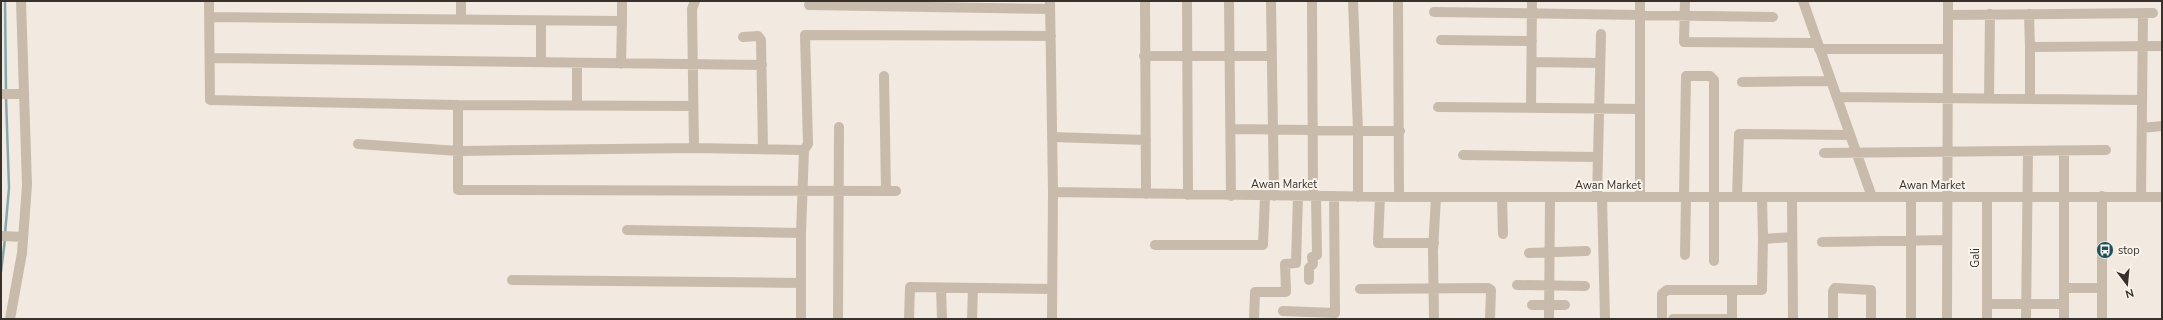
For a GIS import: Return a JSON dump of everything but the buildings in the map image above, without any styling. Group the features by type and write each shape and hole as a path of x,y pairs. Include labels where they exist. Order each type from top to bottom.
{"street":[{"path":"10,319 23,237 27,185 20,94 21,1"},
{"path":"209,1 210,100 458,105 693,106"},
{"path":"461,1 461,20"},
{"path":"621,64 622,1"},
{"path":"694,148 692,9 695,1"},
{"path":"1145,1 1144,56 1146,194"},
{"path":"1187,1 1188,195"},
{"path":"1229,1 1231,196"},
{"path":"1155,245 1263,245 1265,243 1274,130 1271,56 1271,1"},
{"path":"1309,280 1309,268 1313,264 1312,257 1316,255 1312,1"},
{"path":"1354,1 1358,131 1358,197"},
{"path":"1398,1 1400,131 1399,197"},
{"path":"1531,108 1532,1"},
{"path":"1640,1 1640,197"},
{"path":"1685,1 1683,39 1684,42 1687,43 1948,49"},
{"path":"1803,1 1872,197"},
{"path":"1947,319 1948,1"},
{"path":"809,5 1050,5 1053,192 1052,319"},
{"path":"1434,12 1532,15 1773,17"},
{"path":"1989,98 1990,14"},
{"path":"2029,14 2030,99"},
{"path":"1948,15 2148,14 2143,47 2141,197"},
{"path":"209,17 622,21"},
{"path":"541,21 541,61"},
{"path":"1601,34 1599,63 1600,108 1598,156 1605,319"},
{"path":"801,319 801,191 804,150 808,144 805,35 1051,36"},
{"path":"743,37 760,37 762,65 763,149"},
{"path":"1441,40 1532,41"},
{"path":"2030,47 2162,46"},
{"path":"1144,56 1271,56"},
{"path":"210,58 762,65"},
{"path":"1532,62 1599,63"},
{"path":"577,63 577,105"},
{"path":"458,105 458,190 891,191 884,76"},
{"path":"1685,255 1685,79 1688,76 1710,76 1714,80 1714,261"},
{"path":"1742,82 1831,81"},
{"path":"1,94 20,94"},
{"path":"1837,97 2142,100"},
{"path":"1438,107 1640,109"},
{"path":"2142,128 2162,126"},
{"path":"838,319 839,127"},
{"path":"1231,129 1400,131"},
{"path":"1737,197 1739,134 1850,135"},
{"path":"1052,137 1146,140"},
{"path":"358,144 458,151 694,148 804,150"},
{"path":"1824,153 1948,153 2106,150"},
{"path":"2064,151 2064,319"},
{"path":"2026,319 2028,152"},
{"path":"1462,155 1598,156"},
{"name":"Awan Market","path":"1053,192 1358,197 2162,197"},
{"path":"1254,319 1255,292 1286,292 1285,264 1296,263 1298,196"},
{"path":"1282,311 1335,313 1334,196"},
{"path":"2102,196 2102,319"},
{"path":"1380,197 1378,243 1434,243"},
{"path":"1434,319 1434,243 1436,197"},
{"path":"1502,197 1503,234"},
{"path":"1549,319 1551,252 1550,197"},
{"path":"1662,319 1664,291 1761,291 1763,289 1762,197"},
{"path":"1792,197 1792,319"},
{"name":"Gali","path":"1987,197 1987,319"},
{"path":"1911,198 1911,319"},
{"path":"626,230 801,233"},
{"path":"1,236 23,237"},
{"path":"1763,239 1792,238"},
{"path":"1822,242 1911,239 1947,240"},
{"path":"1529,253 1586,252"},
{"path":"512,280 801,283"},
{"path":"1517,285 1550,287 1585,286"},
{"path":"909,319 910,287 1052,289"},
{"path":"941,288 942,319"},
{"path":"972,319 973,288"},
{"path":"1360,289 1490,288 1490,319"},
{"path":"1833,319 1832,291 1835,288 1871,290 1871,319"},
{"path":"2064,288 2102,288"},
{"path":"1673,319 1732,319 1732,290"},
{"path":"1987,304 2064,304"},
{"path":"1532,305 1565,305"}],"waterway":[{"path":"5,1 6,92"},
{"path":"5,234 9,188 6,97"},
{"path":"1,272 5,239"}],"place":[{"name":"stop","path":"2105,250"}]}
